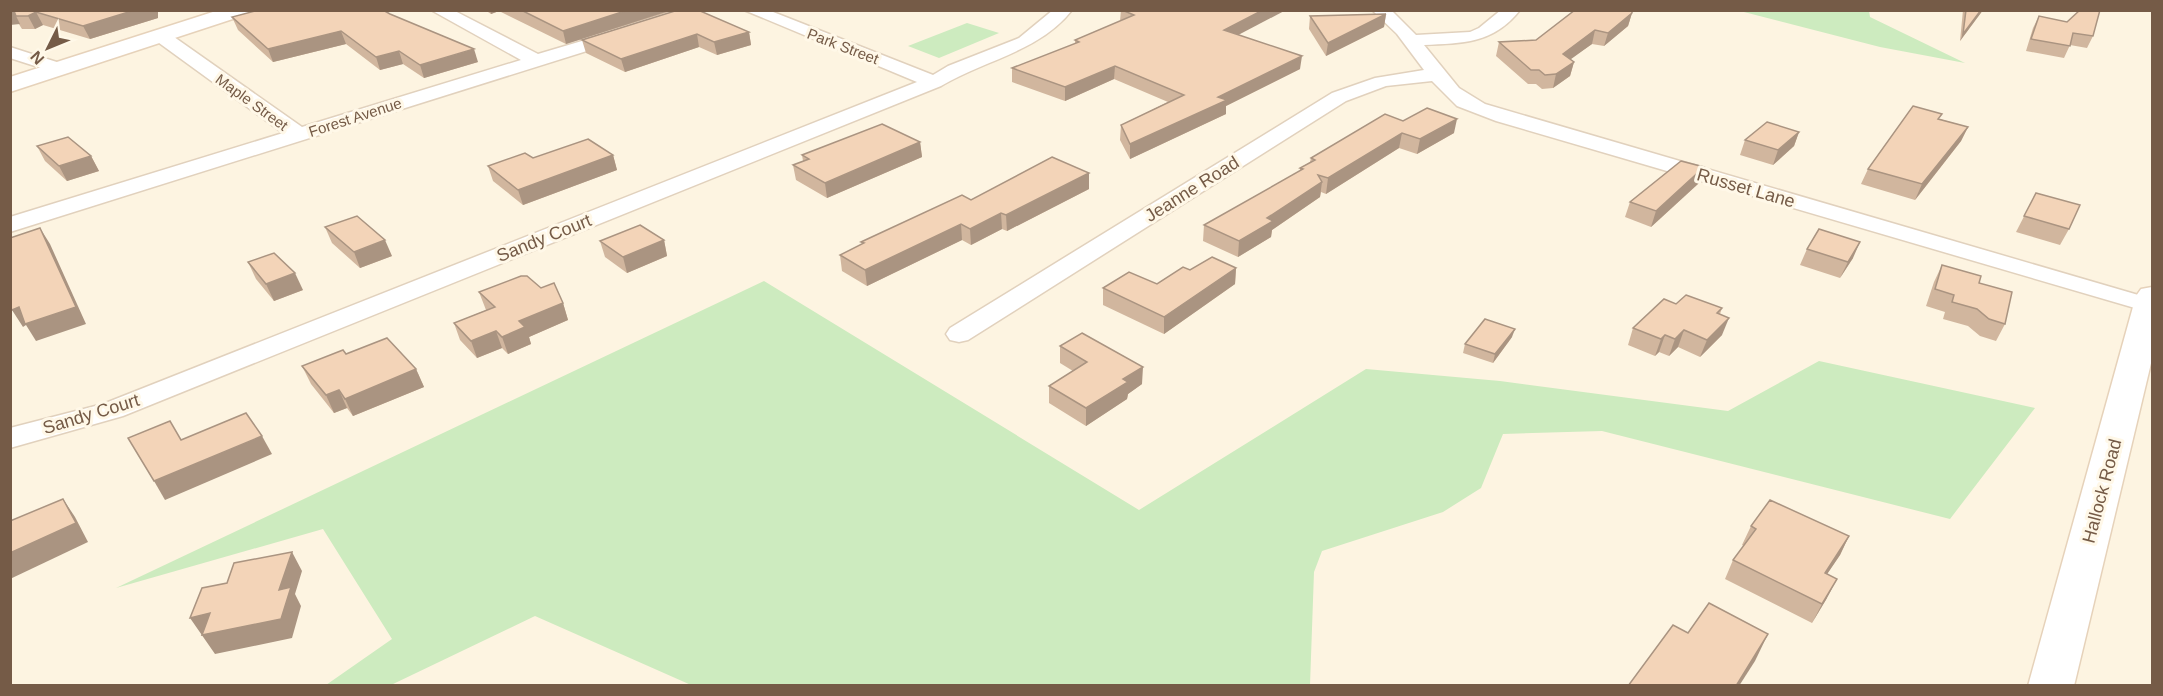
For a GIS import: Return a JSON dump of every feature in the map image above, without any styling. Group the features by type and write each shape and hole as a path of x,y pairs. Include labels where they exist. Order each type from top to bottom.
{"street":[{"path":"10,85 241,10"},
{"path":"439,10 535,60"},
{"name":"Park Street","path":"752,10 934,82"},
{"name":"Sandy Court","path":"10,438 113,410 934,82 954,70 1025,42 1064,10"},
{"name":"Russet Lane","path":"1380,10 1412,40 1436,75 1467,103 1503,117 2151,301"},
{"path":"1412,40 1472,37 1485,32 1512,10"},
{"name":"Forest Avenue","path":"10,225 634,30"},
{"name":"Maple Street","path":"161,36 299,135"},
{"path":"10,52 60,69"},
{"name":"Jeanne Road","path":"959,334 1339,97 1367,84 1394,77 1436,75"},
{"name":"Hallock Road","path":"2051,686 2151,301"}],"green space":[{"path":"1740,11 1869,11 1870,17 1965,63 1880,47"},
{"path":"967,23 999,33 939,58 908,46"},
{"path":"764,281 1139,510 1366,369 1500,381 1728,411 1819,361 2035,408 1950,519 1602,431 1503,434 1481,488 1443,512 1322,551 1314,572 1310,685 691,685 535,616 391,685 326,685 392,639 323,529 116,588"}],"building":[{"path":"10,10 135,10 83,26 36,12 28,16 16,16 14,11"},
{"path":"259,10 383,10 474,49 420,65 399,51 376,57 341,31 268,49 232,17"},
{"path":"521,10 628,10 563,31"},
{"path":"678,10 698,10 749,32 714,42 697,34 621,59 582,40"},
{"path":"1122,10 1263,10 1224,30 1302,56 1218,97 1227,100 1130,144 1121,125 1184,95 1115,66 1065,87 1012,68 1079,42 1075,40 1134,15"},
{"path":"1575,10 1632,10 1632,13 1608,33 1595,30 1563,54 1574,62 1556,74 1545,75 1539,70 1531,70 1499,42 1536,40"},
{"path":"1966,10 1981,10 1963,34"},
{"path":"2080,10 2100,10 2093,36 2073,33 2070,46 2031,39 2039,16 2067,22"},
{"path":"1386,14 1328,43 1310,16"},
{"path":"1913,106 1942,114 1938,119 1968,127 1922,184 1868,169"},
{"path":"1427,108 1457,119 1420,139 1402,133 1328,178 1318,175 1322,182 1267,218 1273,221 1239,241 1204,225 1303,169 1300,168 1315,160 1311,158 1385,114 1403,121"},
{"path":"1767,122 1799,132 1778,150 1745,140"},
{"path":"882,124 920,142 825,183 793,165 809,159 802,155"},
{"path":"68,137 91,156 59,166 37,146"},
{"path":"588,139 613,155 518,190 488,166 525,153 533,158"},
{"path":"1052,157 1089,173 1006,215 1001,213 970,229 961,224 865,270 840,255 864,243 861,242 962,195 971,200"},
{"path":"1681,161 1704,167 1656,211 1630,202"},
{"path":"2036,193 2080,205 2069,229 2024,216"},
{"path":"357,216 385,240 354,252 325,227"},
{"path":"640,225 664,240 623,257 600,241"},
{"path":"40,228 76,307 25,324 19,307 12,310 10,306 10,238"},
{"path":"1819,229 1860,242 1848,262 1807,249"},
{"path":"274,253 295,273 266,284 248,262"},
{"path":"1212,257 1236,268 1164,317 1103,288 1129,272 1157,284 1183,267 1190,270"},
{"path":"1942,265 1981,276 1979,283 2012,292 2005,324 1989,319 1977,309 1952,302 1954,295 1935,289"},
{"path":"521,276 527,276 541,288 554,283 563,303 519,321 525,327 502,337 496,331 471,341 454,323 495,307 479,292"},
{"path":"1686,295 1722,308 1717,313 1729,318 1707,340 1684,330 1675,339 1665,335 1661,339 1633,328 1664,299 1676,304"},
{"path":"1485,319 1515,329 1495,354 1465,344"},
{"path":"1082,333 1143,367 1123,379 1128,382 1086,408 1049,386 1087,362 1060,346"},
{"path":"387,338 416,369 345,399 339,390 326,395 302,366 343,350 346,354"},
{"path":"246,413 262,436 154,481 128,438 170,421 181,440"},
{"path":"63,499 76,523 10,553 10,521"},
{"path":"1770,500 1849,536 1825,573 1837,579 1822,604 1733,560 1756,529 1751,526"},
{"path":"292,552 279,590 291,587 281,619 202,635 210,613 190,618 202,588 227,583 234,563"},
{"path":"1709,603 1768,634 1736,686 1628,686 1673,625 1688,633"}]}
